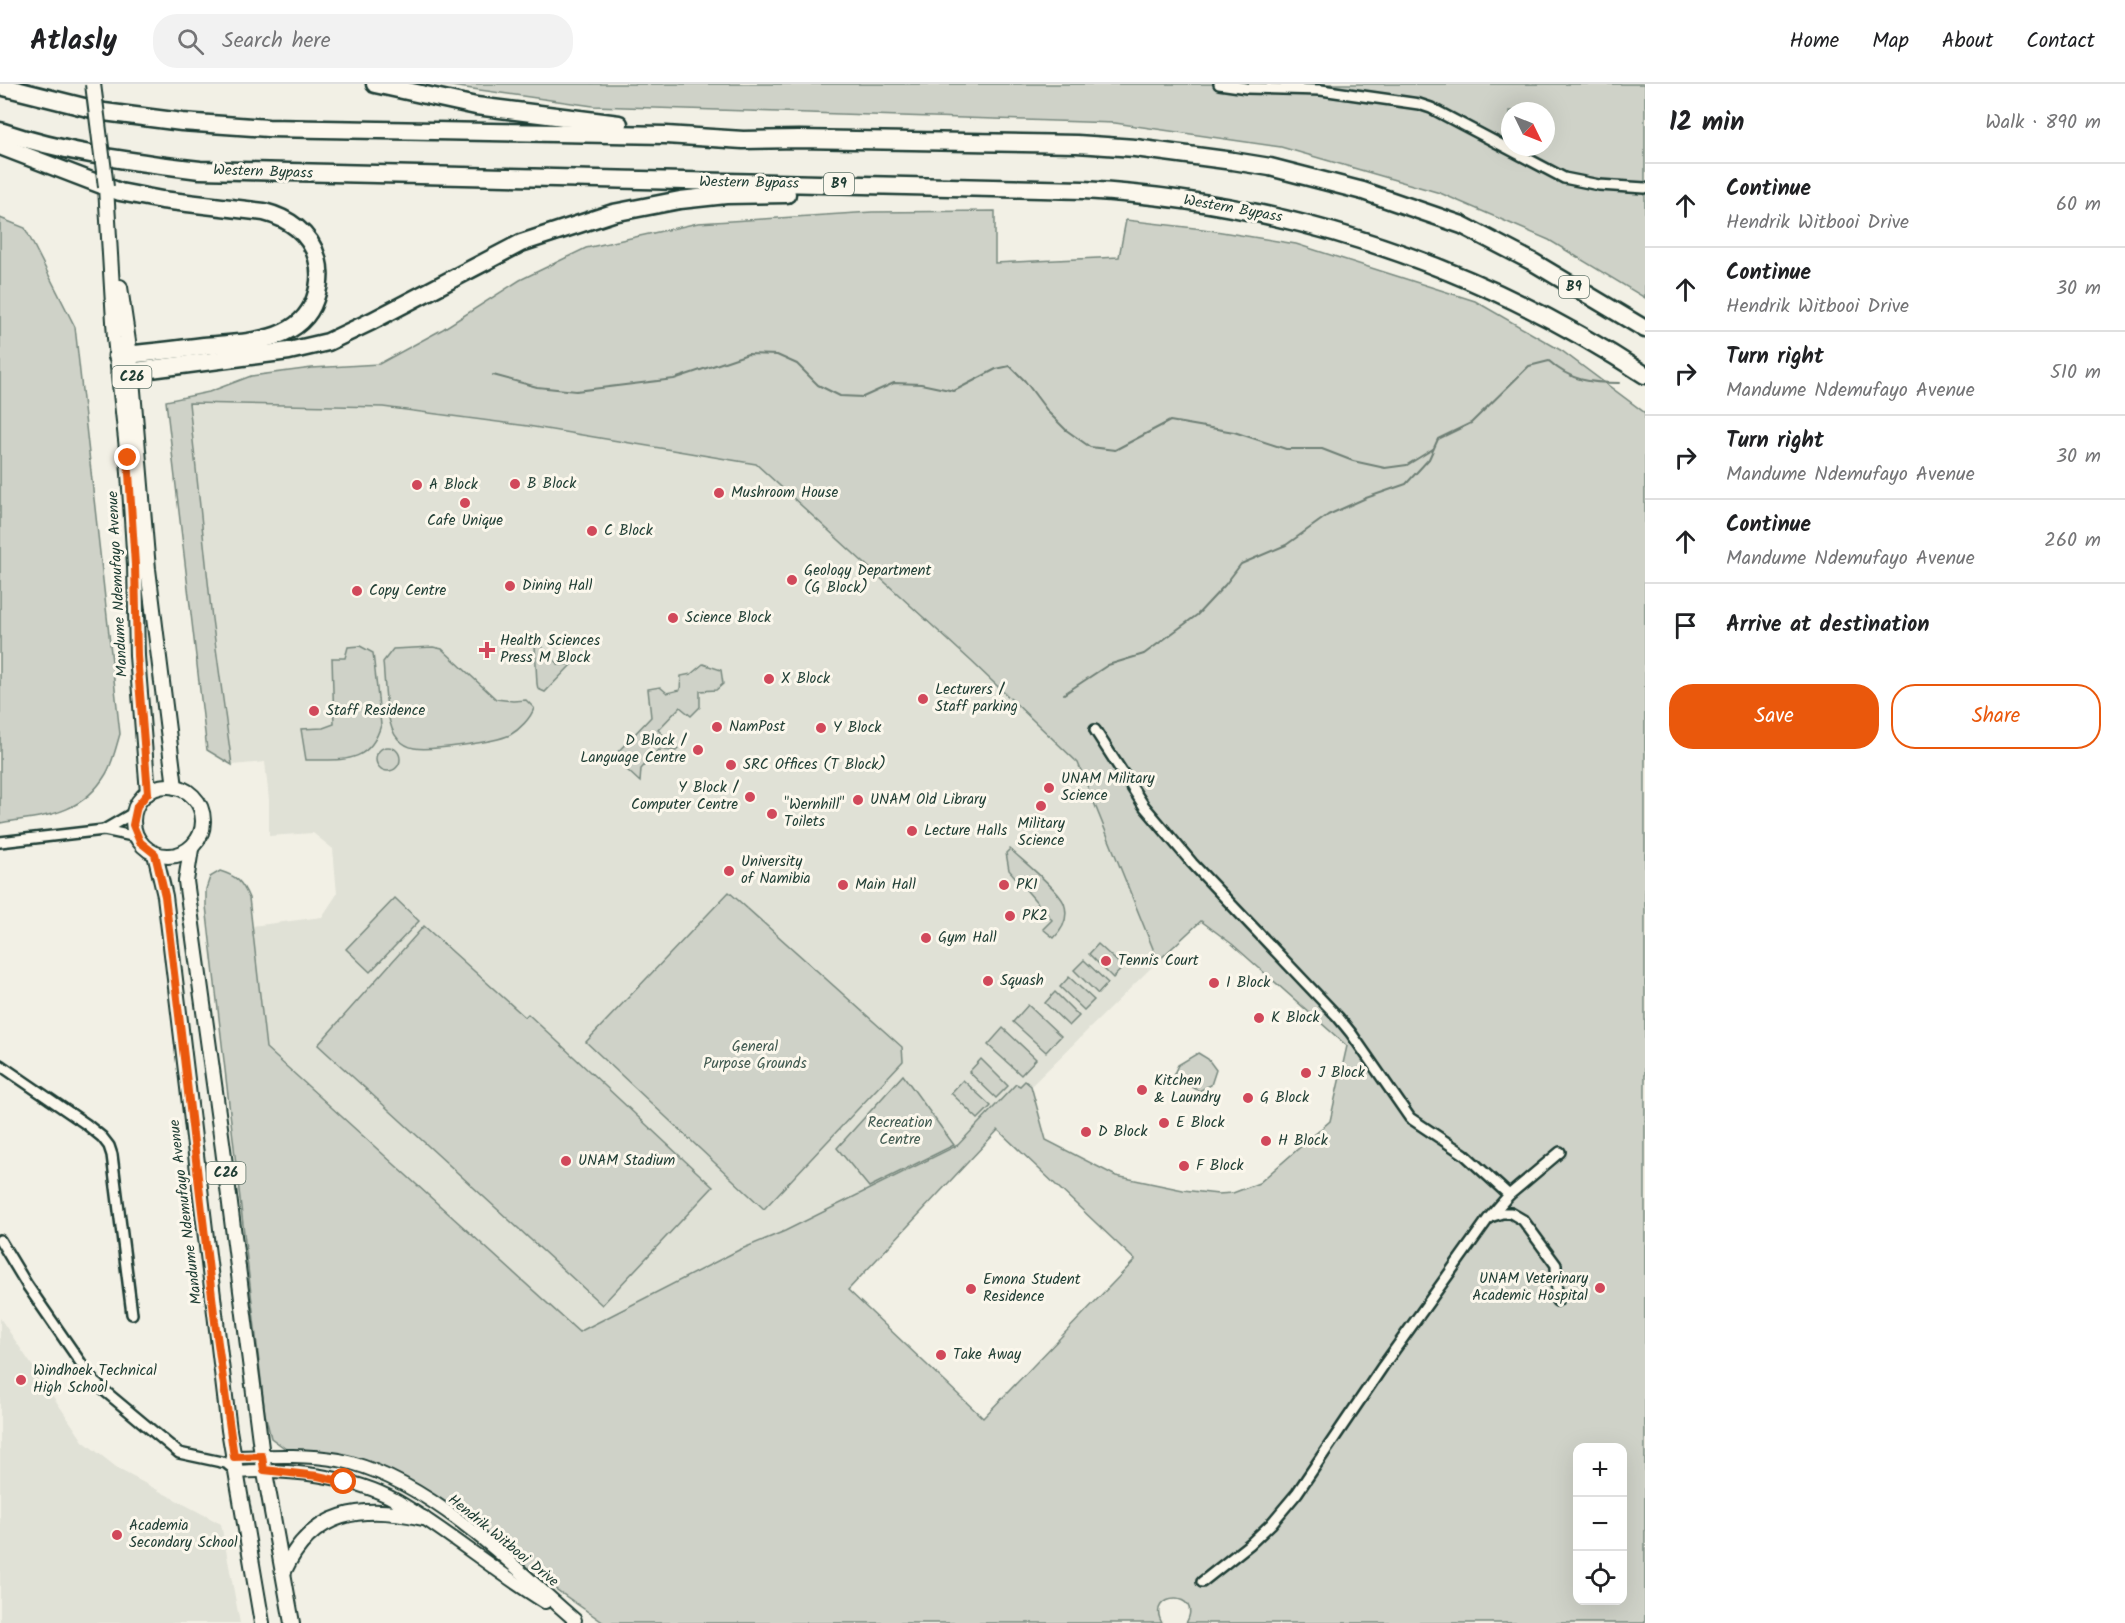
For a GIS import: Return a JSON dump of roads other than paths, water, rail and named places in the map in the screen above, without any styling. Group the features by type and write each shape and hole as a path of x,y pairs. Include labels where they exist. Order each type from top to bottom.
{"highway":[{"path":"15,84 39,95"},
{"path":"375,84 446,101 507,111 743,141"},
{"name":"B9","path":"0,86 104,112 216,125 666,135 743,141 799,139 1077,144 1135,148 1211,158 1270,167 1363,190 1462,225 1503,246 1645,329"},
{"name":"Western Bypass","path":"0,131 70,150 133,162 200,170 1120,192 1186,200 1328,229 1400,253 1480,284 1566,328 1645,375"},
{"path":"0,146 106,187 162,200 264,212 295,226 308,239 317,256 319,286 314,304 302,321 286,332 253,341 125,364"},
{"path":"125,364 289,351 328,342 521,243 630,209 717,196 944,188 1019,189"}],"main road":[{"name":"C26","path":"93,84 106,187"},
{"name":"Mandume Ndemufayo Avenue","path":"106,187 148,569 168,787"},
{"name":"Mandume Ndemufayo Avenue","path":"125,364 137,656 148,793"},
{"name":"C26","path":"168,787 185,790 197,802 203,818 202,831 191,849 186,881 263,1463 292,1623"},
{"path":"168,787 148,793 136,809 133,825 137,837 144,847 155,854 172,856 191,849"},
{"name":"Mandume Ndemufayo Avenue","path":"155,854 165,896 232,1464 262,1623"},
{"name":"Hendrik Witbooi Drive","path":"232,1464 339,1460 378,1472 428,1500 478,1536 577,1622"},
{"name":"Hendrik Witbooi Drive","path":"263,1463 367,1487 396,1500 522,1588 577,1622"},
{"path":"284,1571 298,1546 321,1527 341,1517 365,1511 399,1513 423,1518"}],"street":[{"path":"1219,84 1247,88 1330,91 1419,104 1431,108 1564,178 1599,185 1645,188"},
{"path":"1095,730 1144,806 1192,863 1352,1033 1410,1118 1464,1154 1509,1195"},
{"path":"104,830 136,809"},
{"path":"0,842 104,830 137,837"},
{"path":"0,1065 86,1124 109,1146 132,1314"},
{"path":"1202,1582 1250,1544 1271,1524 1297,1493 1383,1366 1488,1219 1509,1195 1560,1152"},
{"path":"1488,1219 1502,1213 1511,1213 1523,1220 1556,1264 1557,1301"},
{"path":"0,1240 27,1285 94,1382 179,1454 232,1464"}],"waterway":[{"path":"493,375 537,387 576,391 674,379 748,354 777,355 797,364 818,385 840,396 863,397 894,383 921,384 954,391 996,369 1010,366 1025,381 1049,413 1066,430 1090,447 1115,450 1170,421 1234,432 1286,449 1322,449 1353,461 1385,468 1407,465 1433,449"},
{"path":"1064,694 1108,665 1144,654 1197,615 1241,564 1286,545 1328,515 1406,484 1429,459 1438,439 1471,423 1529,366 1549,361 1573,377 1619,383"}],"place":[{"name":"B Block","path":"515,484"},
{"name":"A Block","path":"417,485"},
{"name":"Mushroom House","path":"719,493"},
{"name":"Cafe Unique","path":"465,503"},
{"name":"C Block","path":"592,531"},
{"name":"Geology Department (G Block)","path":"792,580"},
{"name":"Dining Hall","path":"510,586"},
{"name":"Copy Centre","path":"357,591"},
{"name":"Science Block","path":"673,618"},
{"name":"Health Sciences Press M Block","path":"487,650"},
{"name":"X Block","path":"769,679"},
{"name":"Lecturers / Staff parking","path":"923,699"},
{"name":"Staff Residence","path":"314,711"},
{"name":"NamPost","path":"717,727"},
{"name":"Y Block","path":"821,728"},
{"name":"D Block / Language Centre","path":"698,750"},
{"name":"SRC Offices (T Block)","path":"731,765"},
{"name":"UNAM Military Science","path":"1049,788"},
{"name":"Y Block / Computer Centre","path":"750,797"},
{"name":"UNAM Old Library","path":"858,800"},
{"name":"Military Science","path":"1041,806"},
{"name":"\"Wernhill\" Toilets","path":"772,814"},
{"name":"Lecture Halls","path":"912,831"},
{"name":"University of Namibia","path":"729,871"},
{"name":"Main Hall","path":"843,885"},
{"name":"PK1","path":"1004,885"},
{"name":"PK2","path":"1010,916"},
{"name":"Gym Hall","path":"926,938"},
{"name":"Tennis Court","path":"1106,961"},
{"name":"Squash","path":"988,981"},
{"name":"I Block","path":"1214,983"},
{"name":"K Block","path":"1259,1018"},
{"name":"J Block","path":"1306,1073"},
{"name":"Kitchen & Laundry","path":"1142,1090"},
{"name":"G Block","path":"1248,1098"},
{"name":"E Block","path":"1164,1123"},
{"name":"D Block","path":"1086,1132"},
{"name":"H Block","path":"1266,1141"},
{"name":"UNAM Stadium","path":"566,1161"},
{"name":"F Block","path":"1184,1166"},
{"name":"UNAM Veterinary Academic Hospital","path":"1600,1288"},
{"name":"Emona Student Residence","path":"971,1289"},
{"name":"Take Away","path":"941,1355"},
{"name":"Windhoek Technical High School","path":"21,1380"},
{"name":"Academia Secondary School","path":"117,1535"}],"park label":[{"name":"General Purpose Grounds","path":"755,1056"},
{"name":"Recreation Centre","path":"900,1132"}]}
